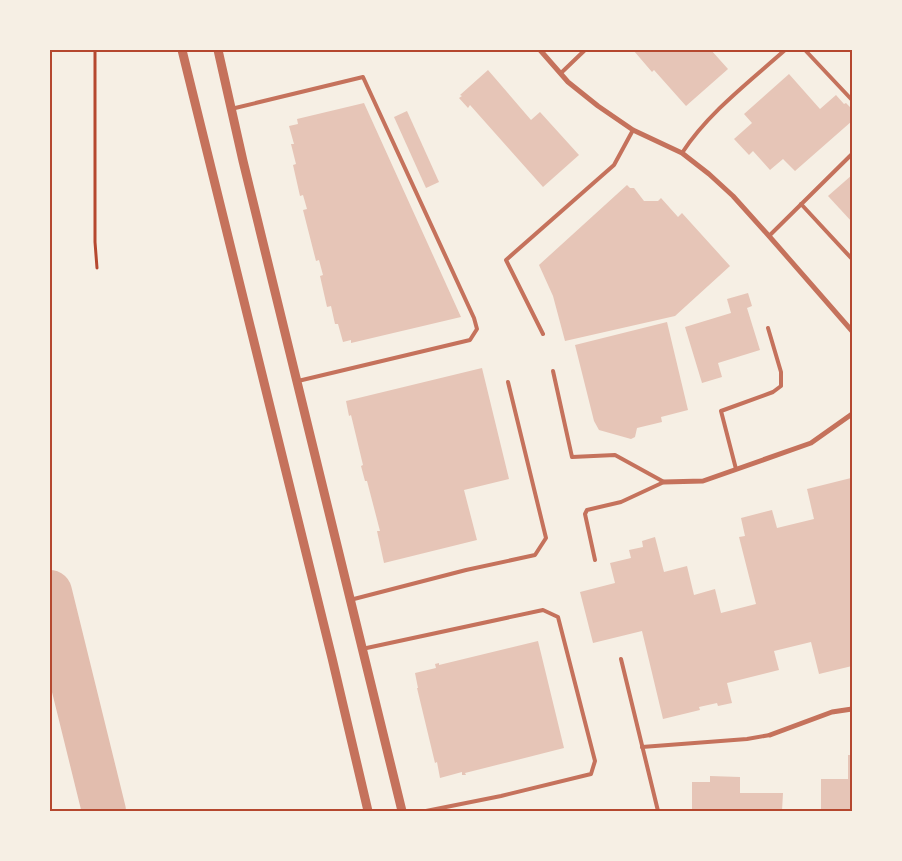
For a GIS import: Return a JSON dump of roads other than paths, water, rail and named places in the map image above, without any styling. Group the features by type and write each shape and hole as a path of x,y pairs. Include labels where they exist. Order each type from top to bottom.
{"street":[{"path":"182,50 316,591 368,811"},
{"path":"218,50 402,811"},
{"path":"540,50 568,82 598,106 633,130 682,153 709,174 733,196 852,332"},
{"path":"664,482 703,481 811,443 852,414"},
{"path":"770,735 832,712 852,709"}],"lane":[{"path":"561,73 585,50"},
{"path":"682,153 694,134 785,50"},
{"path":"805,50 852,100"},
{"path":"232,109 363,77 474,318 477,329 470,340 298,381"},
{"path":"543,334 506,260 614,165 633,130"},
{"path":"769,236 852,154"},
{"path":"801,204 852,259"},
{"path":"736,469 721,411 773,392 781,386 781,372 768,328"},
{"path":"553,372 572,457 615,455 664,482"},
{"path":"350,600 466,570 536,555 546,538 508,382"},
{"path":"595,560 585,514 587,510 621,502 664,482"},
{"path":"362,649 543,610 558,616 595,761 591,774 501,796 426,811"},
{"path":"621,659 658,811"},
{"path":"642,747 747,739 770,735"}]}
